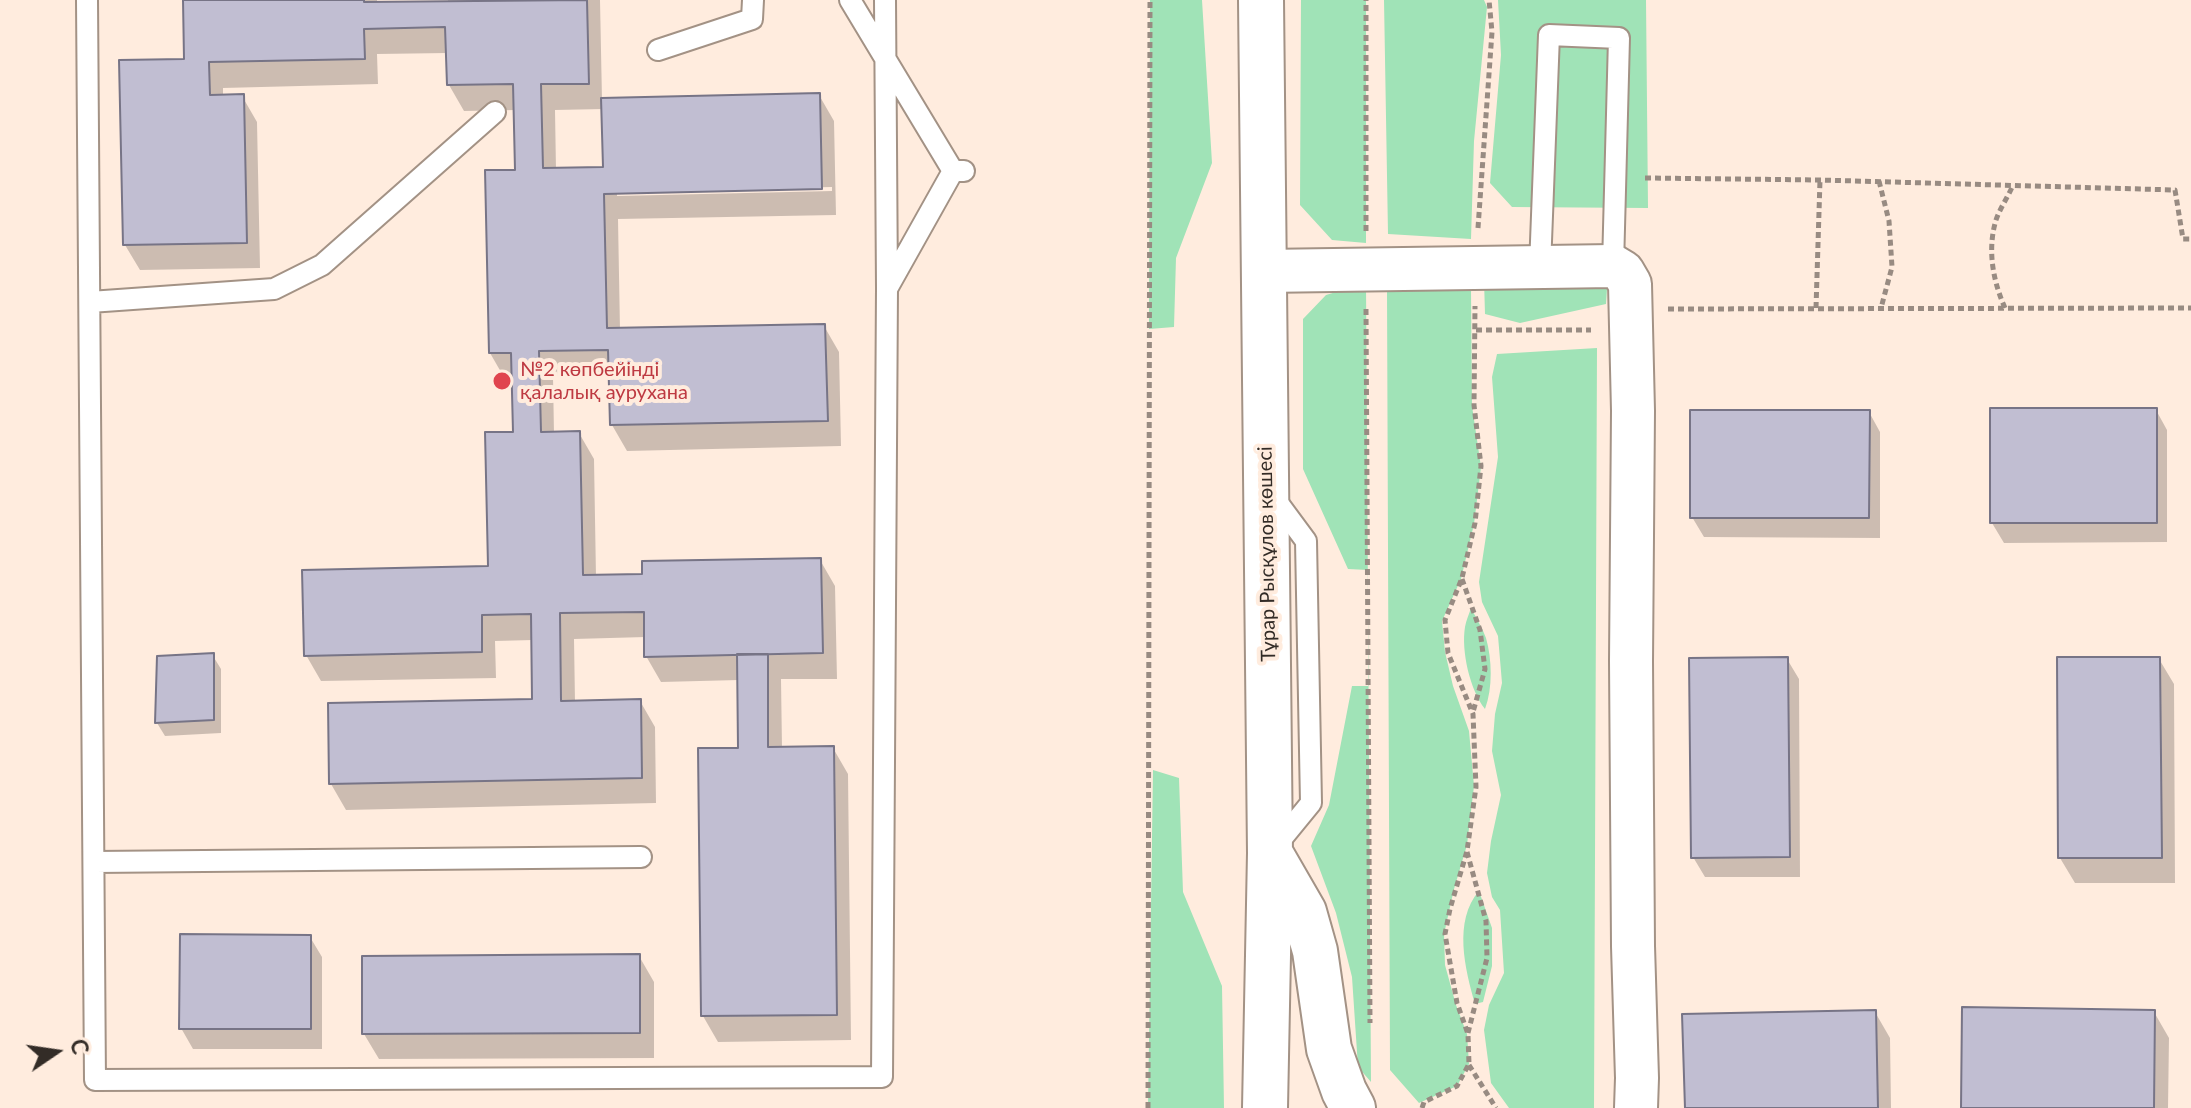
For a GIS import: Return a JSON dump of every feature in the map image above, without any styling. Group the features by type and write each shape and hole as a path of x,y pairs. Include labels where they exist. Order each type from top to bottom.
{"street":[{"name":"Тұрар Рысқұлов көшесі","path":"1261,0 1270,853 1265,1108"},
{"path":"1264,271 1613,266 1623,272 1630,284 1636,1108"},
{"path":"1270,853 1304,912 1315,951 1329,1049 1353,1108"}],"lane":[{"path":"87,0 95,1080 882,1077 887,288 885,0"},
{"path":"658,50 752,19 753,0"},
{"path":"850,0 958,171 887,288"},
{"path":"1540,267 1549,35 1619,38 1613,266"},
{"path":"90,302 274,289 322,265 495,112"},
{"path":"95,862 641,857"}],"path":[{"path":"1148,1108 1150,0"},
{"path":"1366,0 1371,1029"},
{"path":"1473,714 1448,653 1445,620 1462,578 1475,523 1481,466 1474,405 1474,268 1481,208 1492,32 1489,0"},
{"path":"1615,178 1879,181 2175,190 2183,239 2191,239"},
{"path":"1816,308 1820,180"},
{"path":"1879,181 1889,221 1892,267 1881,308"},
{"path":"2005,308 1996,288 1991,252 1996,221 2013,185"},
{"path":"1476,330 1816,308 2191,308"},
{"path":"1462,578 1480,630 1485,669 1473,714 1476,787 1467,851 1445,934 1457,1003 1468,1034"},
{"path":"1467,851 1486,921 1487,958 1468,1034 1469,1064 1496,1108"},
{"path":"1422,1108 1424,1102 1457,1086 1469,1064"}],"green space":[{"path":"1150,0 1202,0 1212,163 1176,258 1174,327 1149,329"},
{"path":"1301,0 1366,0 1366,243 1332,240 1300,205"},
{"path":"1384,0 1484,0 1487,7 1474,141 1471,239 1388,234"},
{"path":"1498,0 1646,0 1648,208 1512,207 1490,183 1501,55"},
{"path":"1608,273 1606,304 1520,323 1485,314 1484,280"},
{"path":"1366,283 1368,570 1348,569 1303,469 1303,319 1326,295"},
{"path":"1387,290 1471,290 1472,406 1481,467 1474,524 1461,579 1442,621 1453,686 1469,731 1474,786 1467,845 1444,934 1445,965 1467,1034 1469,1064 1457,1086 1419,1103 1390,1070"},
{"path":"1597,348 1594,1108 1509,1108 1491,1083 1484,1030 1489,1005 1504,973 1500,910 1492,897 1487,873 1501,795 1492,751 1495,714 1502,683 1498,636 1482,602 1479,582 1498,457 1492,377 1497,354"},
{"path":"1368,603 1371,1082 1358,1067 1352,977 1336,913 1311,846 1329,805 1352,686 1368,686"},
{"path":"1471,608 1490,655 1491,674 1485,709 1475,692 1466,658 1465,627"},
{"path":"1153,770 1179,778 1183,892 1222,986 1224,1108 1148,1108"},
{"path":"1479,891 1492,928 1492,966 1483,1002 1475,1004 1465,961 1464,931 1466,916"}],"building":[{"path":"183,0 587,0 589,84 541,84 543,168 603,167 601,98 820,93 822,189 604,194 607,328 825,324 828,421 610,425 608,350 539,351 541,432 580,431 583,575 642,574 642,561 821,558 823,653 644,657 644,612 560,613 561,701 641,699 642,778 329,784 328,703 532,699 531,614 482,615 482,652 304,656 302,570 488,566 485,432 513,432 511,353 489,353 485,170 515,170 513,84 447,85 445,27 364,29 365,59 209,62 210,95 244,94 247,243 123,245 119,60 184,59"},
{"path":"1990,408 2157,408 2157,523 1990,523"},
{"path":"1690,410 1870,410 1869,518 1690,518"},
{"path":"214,653 214,720 155,723 157,656"},
{"path":"737,654 768,654 768,747 834,746 837,1015 701,1016 698,748 738,748"},
{"path":"1788,657 1790,857 1691,858 1689,658"},
{"path":"2057,657 2160,657 2162,858 2058,858"},
{"path":"180,934 311,935 311,1029 179,1029"},
{"path":"640,954 640,1033 362,1034 362,956"},
{"path":"1962,1007 2155,1010 2154,1108 1961,1108"},
{"path":"1876,1010 1878,1108 1685,1108 1682,1014"}],"place":[{"name":"№2 көпбейінді қалалық аурухана","path":"502,381"}]}
